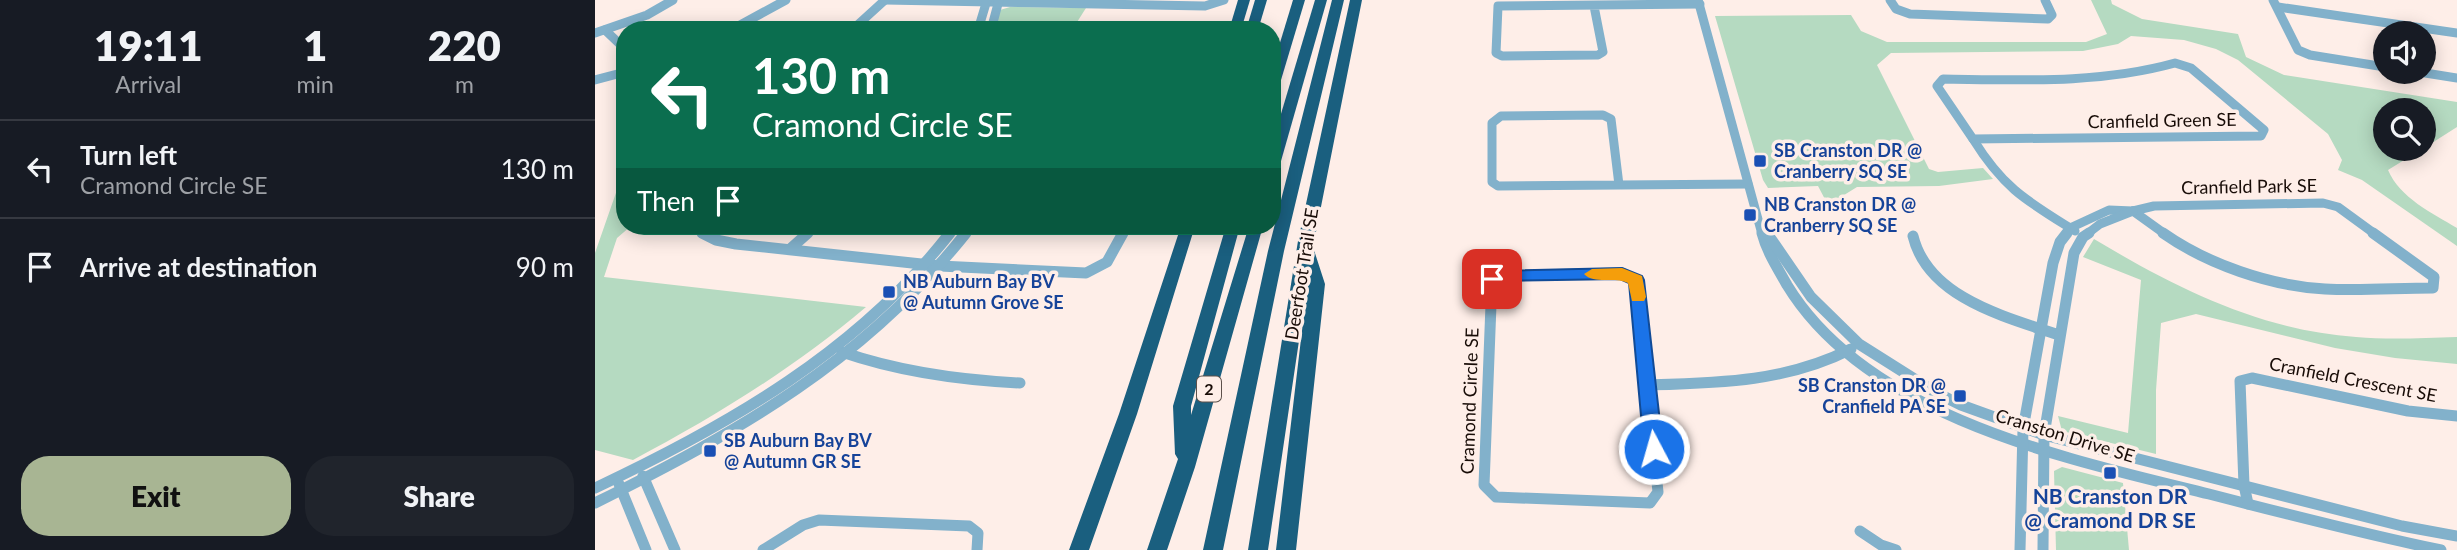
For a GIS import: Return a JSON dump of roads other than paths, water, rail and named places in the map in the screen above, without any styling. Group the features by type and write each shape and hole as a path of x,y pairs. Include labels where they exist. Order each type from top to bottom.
{"highway":[{"path":"1238,21 1244,0"},
{"path":"1255,21 1261,0"},
{"path":"1281,60 1299,0"},
{"path":"1281,137 1321,0"},
{"path":"1281,231 1338,0"},
{"name":"Deerfoot Trail SE","path":"1258,550 1306,241 1356,0"},
{"path":"1176,261 1173,250 1177,235"},
{"path":"1079,550 1128,414 1185,235"},
{"path":"1185,467 1182,406 1230,235"},
{"name":"2","path":"1157,550 1185,467 1253,235"},
{"path":"1213,550 1280,235"},
{"path":"1286,550 1317,284 1306,241"}],"street":[{"path":"636,21 673,0"},
{"path":"748,21 786,0"},
{"path":"862,21 885,0 1209,6 1224,0"},
{"path":"1890,0 1896,9 1910,14 2048,19 2052,15 2045,0"},
{"path":"980,21 986,1"},
{"path":"993,21 998,1"},
{"path":"1594,6 1603,52 1598,55 1502,56 1496,53 1498,6 1699,2"},
{"name":"Cranston Drive SE","path":"1699,2 1767,251 1778,276 1793,298 1847,352 1893,384 1956,418 2023,445 2248,504 2441,550"},
{"path":"2276,4 2457,33"},
{"path":"2276,4 2298,50 2310,55 2373,65"},
{"path":"595,33 616,29"},
{"path":"605,30 616,40"},
{"name":"Cranfield Green SE","path":"1973,139 2260,136 2264,130 2191,68 2175,63 2148,72 2113,77 1939,81 1937,86 1989,165 2016,194 2083,237"},
{"path":"595,80 616,74"},
{"path":"2436,75 2457,78"},
{"path":"1619,186 1611,119 1604,116 1501,116 1492,123 1492,182 1498,186 1619,186 1748,184"},
{"name":"Cranfield Park SE","path":"2070,228 2109,209 2133,211 2180,245 2225,265 2279,282 2323,289 2433,288 2434,277 2338,207 2323,203 2154,206 2133,211 2100,224 2083,237"},
{"name":"Cranston Drive SE","path":"1762,225 1811,297 1859,344 1935,392 1989,417 2044,435 2402,526 2457,536"},
{"path":"2020,550 2023,429 2053,263 2060,242 2070,228"},
{"path":"708,235 722,241 925,264 1088,273 1102,269 1110,262 1122,235"},
{"path":"790,249 805,235"},
{"path":"642,473 743,410 833,348 883,307 925,264 948,235"},
{"path":"595,503 619,484 740,426 846,353 892,315 940,265 964,235"},
{"path":"1913,236 1920,260 1943,282 1976,304 2059,335"},
{"path":"2043,550 2044,435 2074,253 2083,237"},
{"name":"Cramond Circle SE","path":"1622,273 1636,280 1647,385 1658,492 1650,503 1496,497 1484,485 1492,279 1497,276 1622,273"},
{"path":"1647,385 1742,383 1784,376 1847,352 1859,344"},
{"path":"833,348 883,365 928,375 1020,383"},
{"name":"Cranfield Crescent SE","path":"2248,504 2244,485 2240,381 2252,378 2408,411 2457,416"},
{"path":"642,473 675,550"},
{"path":"595,488 619,484"},
{"path":"619,484 646,550"},
{"path":"763,550 803,525 832,520 969,526 978,533 977,550"},
{"path":"1860,531 1881,545 1896,550"}],"place":[{"name":"SB Cranston DR @ Cranberry SQ SE","path":"1760,161"},
{"name":"NB Cranston DR @ Cranberry SQ SE","path":"1750,215"},
{"name":"NB Auburn Bay BV @ Autumn Grove SE","path":"889,292"},
{"name":"SB Cranston DR @ Cranfield PA SE","path":"1960,396"},
{"name":"SB Auburn Bay BV @ Autumn GR SE","path":"710,451"},
{"name":"NB Cranston DR @ Cramond DR SE","path":"2110,473"}]}
